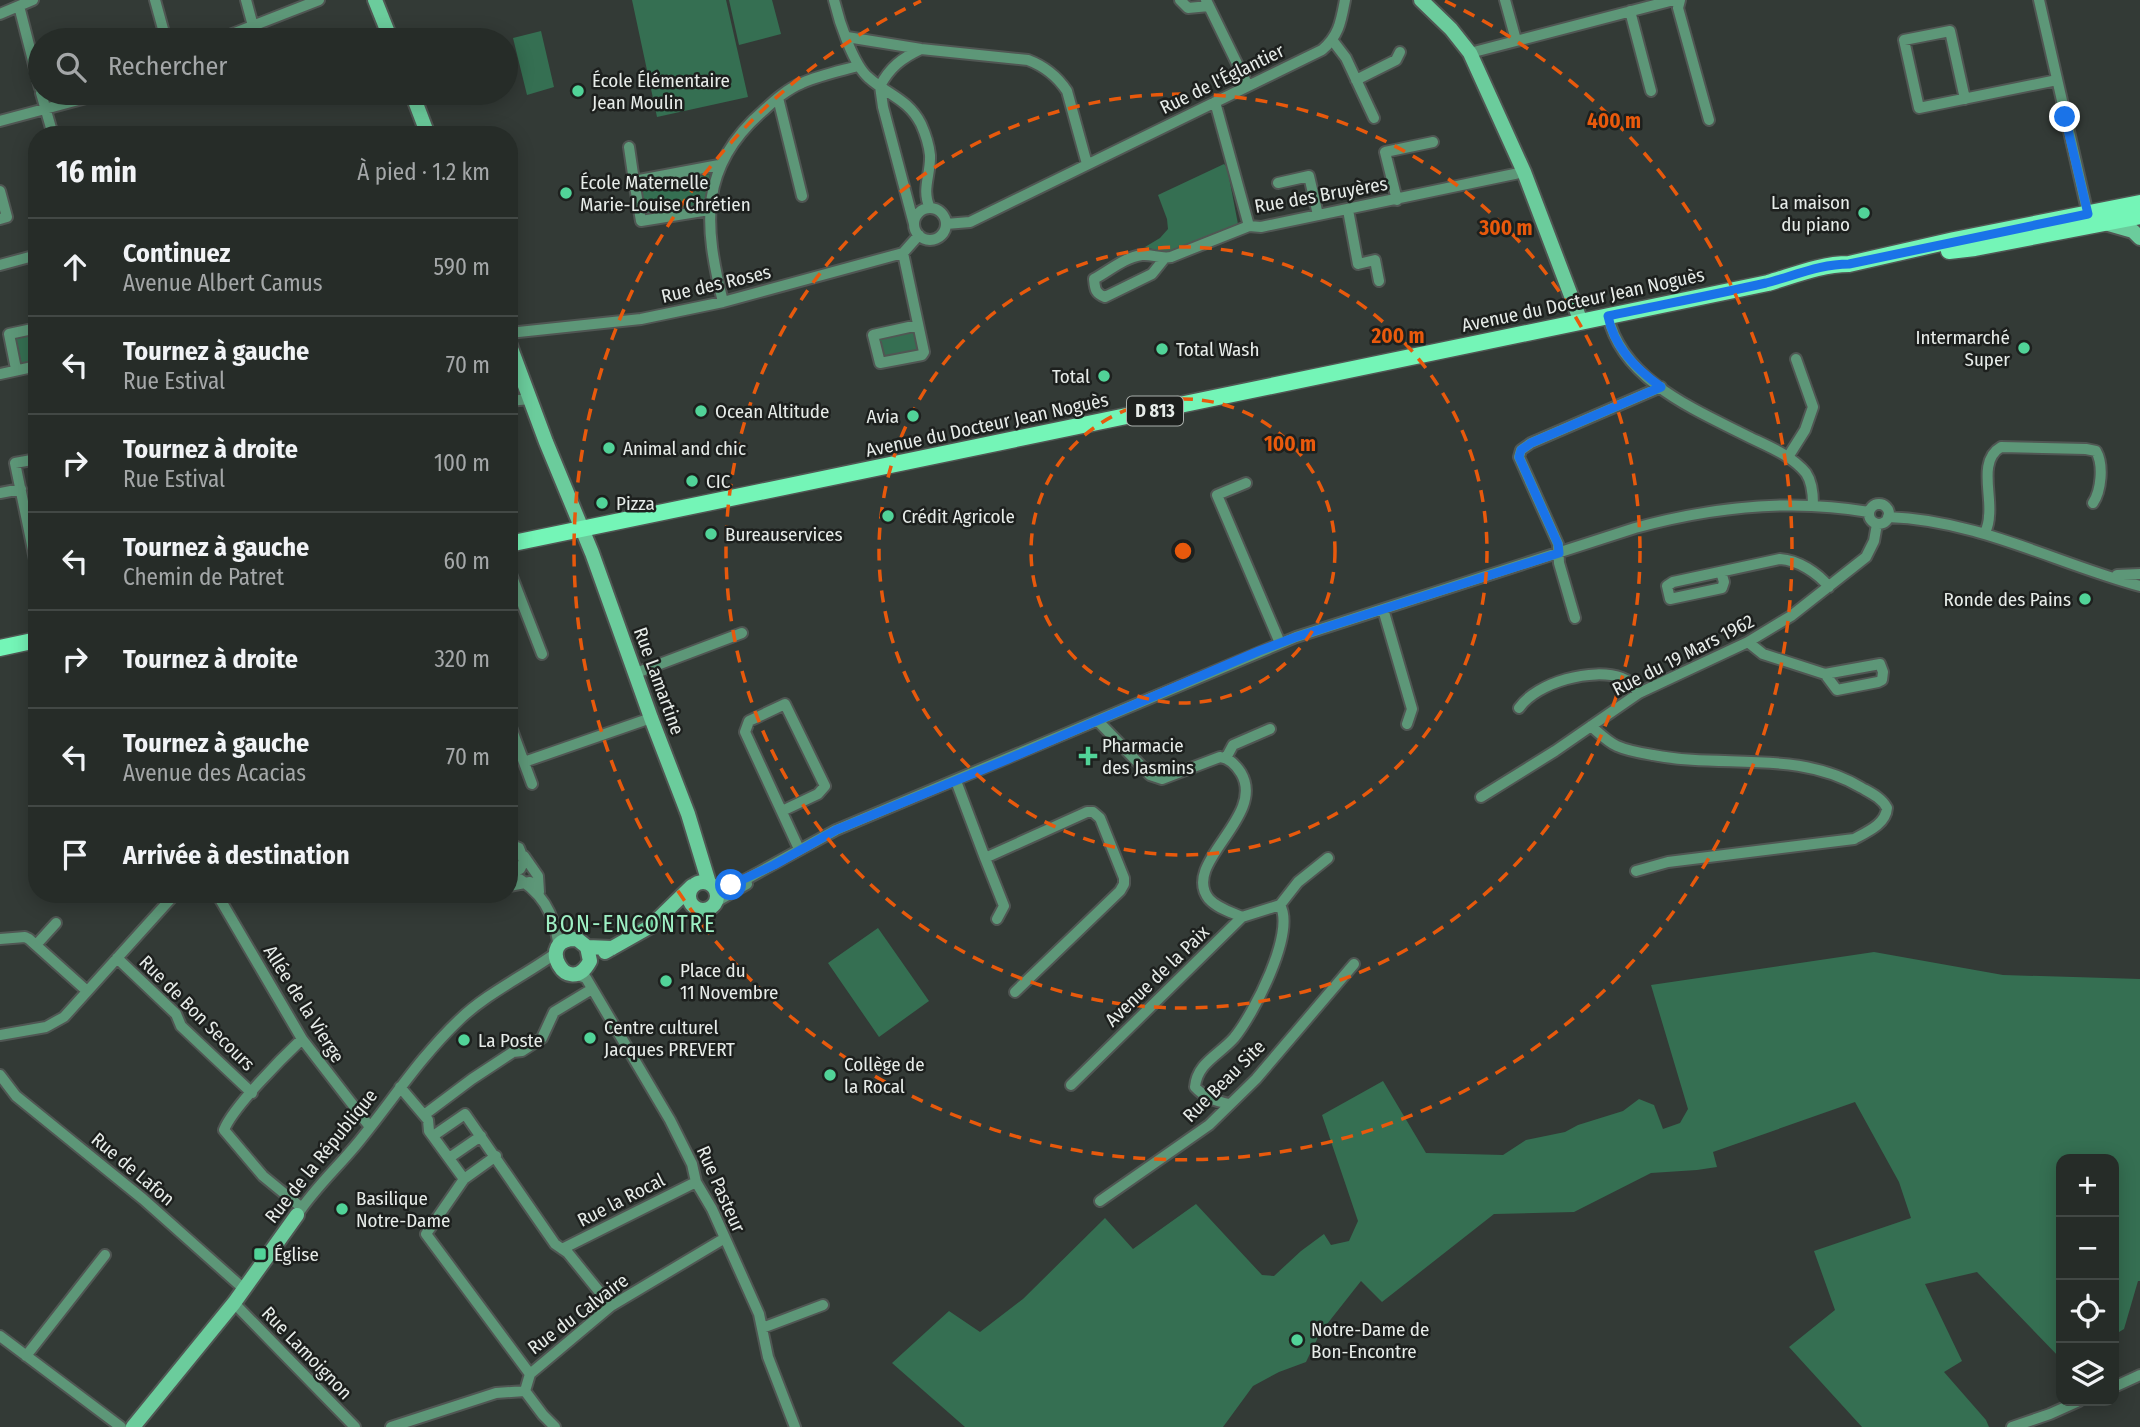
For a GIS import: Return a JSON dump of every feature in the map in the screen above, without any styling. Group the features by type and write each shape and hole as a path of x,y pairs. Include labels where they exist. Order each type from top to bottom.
{"main road":[{"name":"Avenue du Docteur Jean Noguès","path":"2094,220 2119,208 2140,206"},
{"name":"Avenue du Docteur Jean Noguès","path":"518,542 1801,274 1814,275 1881,257 2094,220 2140,216"},
{"path":"0,648 28,642"}],"street":[{"path":"0,14 33,0"},
{"path":"155,0 163,28"},
{"path":"246,0 253,26"},
{"path":"248,28 319,0"},
{"path":"375,0 386,28"},
{"path":"834,0 842,28 859,66 868,78 880,86 902,100 920,123 930,155 925,197 930,208 943,214 946,224 946,229 939,237 929,240 919,235 914,224 883,107 880,86 894,65 922,49"},
{"path":"1180,0 1188,8 1208,3 1248,86"},
{"path":"1345,0 1340,27 1333,41 1346,58 1374,118"},
{"path":"1421,0 1470,52 1524,172 1581,322"},
{"path":"1505,0 1516,40"},
{"path":"1470,52 1674,0"},
{"path":"1680,0 1678,8 1709,120"},
{"path":"2039,0 2094,220 2133,231 2140,238"},
{"path":"19,6 28,40"},
{"path":"1630,11 1651,91"},
{"path":"1965,99 1950,31 1904,40 1919,108 1965,99 2057,80"},
{"path":"847,37 922,49 1028,60 1045,68 1062,82 1071,99 1087,164 970,222 946,224"},
{"name":"Rue de l'Églantier","path":"1087,164 1322,50 1333,41"},
{"path":"1356,80 1396,60 1399,52"},
{"path":"723,302 710,245 709,210 719,165 751,121 778,98 802,83 859,66"},
{"path":"778,98 802,196"},
{"name":"Rue des Bruyères","path":"1215,102 1249,226 1261,227 1348,210 1524,172"},
{"path":"45,105 50,126"},
{"path":"0,121 58,105"},
{"path":"417,105 425,126"},
{"path":"1397,200 1385,152 1433,142"},
{"path":"629,147 641,221 709,210"},
{"path":"634,181 719,165"},
{"path":"1278,183 1309,176 1318,215"},
{"path":"0,191 7,217 0,219"},
{"path":"914,224 921,211 930,208"},
{"path":"1348,210 1358,264 1375,260 1379,281"},
{"path":"1164,259 1152,274 1105,297 1098,295 1095,290 1094,279 1127,260 1140,255 1164,259 1249,226"},
{"path":"918,325 873,334 880,363 923,354 924,350 903,253 919,235"},
{"name":"Rue des Roses","path":"518,332 641,318 723,302 903,253"},
{"path":"0,265 28,257"},
{"path":"1608,316 1611,332 1630,361 1690,407 1788,457 1811,481 1813,504"},
{"path":"16,369 9,334 28,330"},
{"path":"1788,457 1805,430 1813,407 1796,359"},
{"path":"0,374 28,367"},
{"name":"Rue Lamartine","path":"518,367 583,529 688,814 697,847 702,885"},
{"path":"1575,618 1559,563 1558,544 1519,457 1521,450 1531,443 1661,387"},
{"path":"518,400 530,399"},
{"path":"1985,533 1990,515 1988,466 1992,454 2001,447 2096,451 2100,462 2099,495 2093,503"},
{"path":"28,461 15,463 28,524"},
{"path":"1246,483 1217,495 1280,643"},
{"path":"0,493 21,489"},
{"path":"660,918 694,907 706,910 799,849 836,830 1280,643 1634,528 1679,516 1725,509 1813,504 1869,512"},
{"path":"1888,517 1882,505 1874,506 1869,512 1870,520 1877,524 1888,517 1912,517 1985,533 2140,586"},
{"name":"Rue du 19 Mars 1962","path":"1481,797 1639,693 1748,642 1781,623 1866,557 1874,541 1877,524"},
{"path":"1721,572 1724,582 1722,588 1670,599 1667,586 1673,582 1721,572 1786,559 1822,577 1829,587"},
{"path":"2107,576 2140,573"},
{"path":"518,592 542,654"},
{"path":"1383,609 1412,709 1407,724"},
{"path":"636,673 742,633"},
{"path":"1748,642 1763,654 1825,674 1880,664 1883,672 1882,680 1878,682 1837,690 1825,674"},
{"path":"1520,708 1526,698 1536,691 1569,678 1597,675 1622,678 1639,693"},
{"path":"782,811 818,794 825,786 785,704 749,721 745,732 799,849"},
{"path":"524,762 651,718"},
{"path":"1098,720 1155,778 1162,779 1215,758 1226,758 1236,765 1247,788 1245,800 1205,870 1202,881 1211,901 1242,917"},
{"path":"1591,726 1615,745 1669,758 1704,762 1784,762 1810,767 1848,779 1887,807 1887,814 1879,823 1854,839 1668,862 1636,871"},
{"path":"1226,758 1233,745 1270,729"},
{"path":"518,746 532,784"},
{"path":"956,781 1004,906 998,919"},
{"path":"985,858 1087,812 1093,812 1100,818 1124,878 1120,891 1015,992"},
{"path":"518,848 538,876 539,889 556,927 557,964 582,969"},
{"path":"518,868 523,865 524,856"},
{"path":"1229,1104 1202,1094 1195,1087 1196,1076 1233,1038 1253,1010 1280,950 1284,916 1279,905 1298,882 1328,858"},
{"path":"424,1115 513,1052 522,1051 542,1038 554,1013 582,969 612,948 646,930 702,885 735,884 774,865"},
{"path":"518,878 539,889"},
{"path":"518,884 527,883"},
{"path":"702,885 717,893 716,902"},
{"path":"694,907 689,897 702,885"},
{"path":"0,1035 56,1023 64,1017 167,903"},
{"name":"Allée de la Vierge","path":"222,903 302,1039 370,1128"},
{"name":"Avenue de la Paix","path":"1071,1085 1242,917 1279,905"},
{"path":"36,944 56,923"},
{"path":"556,927 582,942 582,969"},
{"path":"0,939 25,937 87,991"},
{"path":"557,950 566,940 574,939"},
{"name":"Rue de la République","path":"136,1425 234,1303 320,1183 370,1128 400,1087 460,1019 557,950"},
{"name":"Rue de Bon Secours","path":"117,958 176,1014 181,1026 252,1093"},
{"name":"Rue Beau Site","path":"1100,1201 1209,1125 1256,1079 1354,964"},
{"path":"537,966 582,969"},
{"name":"Rue Pasteur","path":"582,969 670,1120 692,1164 696,1182 759,1314 768,1357 795,1427"},
{"path":"299,1211 226,1135 226,1126 252,1093 302,1039"},
{"name":"Rue de Lafon","path":"0,1075 16,1096 133,1191 244,1289"},
{"path":"400,1087 428,1120 429,1131 464,1179 496,1156"},
{"path":"433,1136 466,1114 559,1246 611,1306"},
{"path":"449,1158 481,1136"},
{"name":"Rue du Calvaire","path":"464,1179 426,1234 530,1374 611,1306 725,1238"},
{"name":"Rue la Rocal","path":"559,1246 696,1182"},
{"path":"26,1356 105,1255"},
{"name":"Rue Lamoignon","path":"234,1303 355,1427"},
{"path":"762,1328 824,1305"},
{"path":"0,1336 121,1427"},
{"path":"525,1391 530,1374"},
{"path":"2119,1385 2140,1375"},
{"path":"391,1427 496,1393 525,1391"},
{"path":"525,1391 555,1427"},
{"path":"2012,1427 2068,1406"},
{"path":"2043,1427 2056,1411"}],"green space":[{"path":"632,0 726,0 748,97 657,117"},
{"path":"729,0 772,0 781,34 739,45"},
{"path":"541,31 554,87 527,95 518,58 518,37"},
{"path":"1224,164 1227,167 1238,224 1170,254 1145,247 1160,238 1168,229 1158,195"},
{"path":"710,174 704,204 645,215 639,189"},
{"path":"914,331 918,350 883,358 879,338"},
{"path":"28,335 28,363 20,365 15,338"},
{"path":"878,928 929,1001 879,1037 828,963"},
{"path":"1874,952 2003,975 2140,979 2140,1281 2124,1329 2119,1332 2119,1154 2056,1154 2056,1354 1977,1272 1925,1284 1962,1361 1944,1372 1986,1420 1989,1427 1862,1427 1789,1347 1835,1310 1814,1251 1911,1218 1899,1182 1855,1102 1713,1152 1717,1167 1651,1173 1574,1212 1494,1214 1382,1302 1361,1281 1320,1333 1306,1362 1253,1386 1223,1427 965,1427 892,1363 949,1311 980,1332 1023,1299 1105,1218 1133,1249 1196,1204 1262,1275 1274,1276 1324,1234 1331,1245 1349,1241 1358,1221 1322,1115 1383,1081 1426,1153 1503,1155 1526,1140 1565,1132 1578,1125 1623,1111 1639,1099 1654,1105 1663,1129 1680,1123 1688,1109 1651,985"}],"place":[{"name":"École Élémentaire Jean Moulin","path":"578,91"},
{"name":"École Maternelle Marie-Louise Chrétien","path":"566,193"},
{"name":"La maison du piano","path":"1864,213"},
{"name":"Intermarché Super","path":"2024,348"},
{"name":"Total Wash","path":"1162,349"},
{"name":"Total","path":"1104,376"},
{"name":"Ocean Altitude","path":"701,411"},
{"name":"Avia","path":"913,416"},
{"name":"Animal and chic","path":"609,448"},
{"name":"CIC","path":"692,481"},
{"name":"Pizza","path":"602,503"},
{"name":"Crédit Agricole","path":"888,516"},
{"name":"Bureauservices","path":"711,534"},
{"name":"Ronde des Pains","path":"2085,599"},
{"name":"Pharmacie des Jasmins","path":"1088,756"},
{"name":"Place du 11 Novembre","path":"666,981"},
{"name":"Centre culturel Jacques PREVERT","path":"590,1038"},
{"name":"La Poste","path":"464,1040"},
{"name":"Collège de la Rocal","path":"830,1075"},
{"name":"Basilique Notre-Dame","path":"342,1209"},
{"name":"Église","path":"260,1254"},
{"name":"Notre-Dame de Bon-Encontre","path":"1297,1340"}],"district":[{"name":"BON-ENCONTRE","path":"631,924"}],"route":[{"path":"731,885 774,865 836,830 1259,651 1559,553 1558,544 1519,457 1521,450 1531,443 1661,387 1630,361 1611,332 1608,316 1768,282 1836,264 1849,264 2088,214 2065,117"}]}
